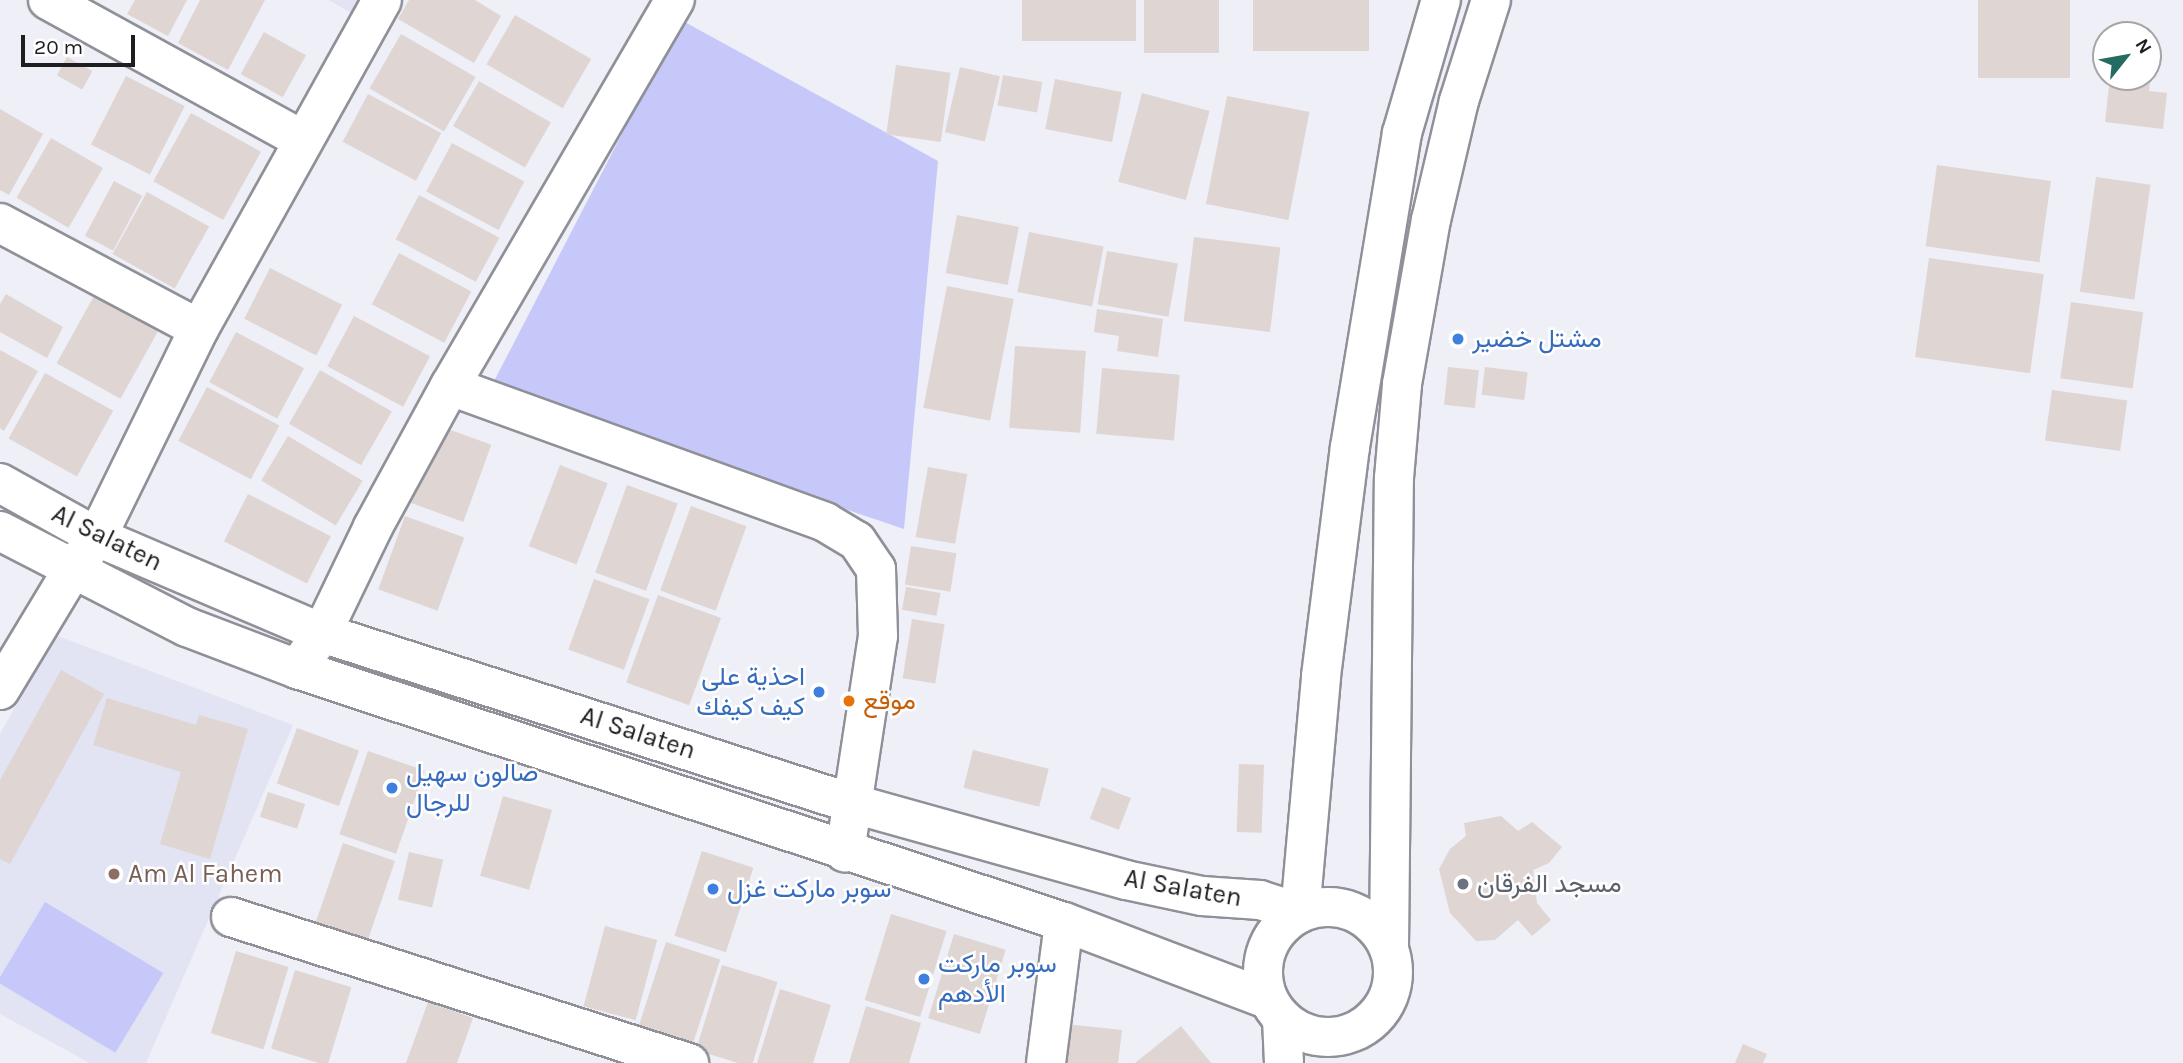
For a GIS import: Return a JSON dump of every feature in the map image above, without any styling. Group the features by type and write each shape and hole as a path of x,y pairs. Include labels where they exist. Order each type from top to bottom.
{"main road":[{"path":"48,0 301,139"},
{"path":"0,690 73,569 97,537 199,329 301,139 382,0"},
{"path":"297,669 321,633 373,527 450,386 675,0"},
{"path":"1300,913 1321,676 1350,447 1402,133 1441,0"},
{"path":"1276,1010 1301,1032 1323,1038 1345,1037 1366,1027 1392,990 1394,968 1389,946 1394,478 1402,384 1430,220 1459,101 1491,0"},
{"path":"0,223 199,329"},
{"path":"450,386 825,522 857,541 876,569 878,636 845,852"},
{"name":"Al Salaten","path":"0,483 97,537 321,633 854,804 1126,880 1202,896 1260,900 1300,913"},
{"name":"Al Salaten","path":"0,531 187,626 297,669 845,852 1064,922 1276,1010"},
{"path":"1284,1063 1276,1010 1263,980 1270,940 1300,913 1320,907 1360,914 1389,946"},
{"path":"231,917 689,1063"},
{"path":"1046,1063 1064,922"}],"shaded area":[{"path":"329,0 367,0 358,17"},
{"path":"681,20 938,161 904,529 490,389"},
{"name":"Am Al Fahem","path":"55,635 293,725 146,1063 90,1063 0,1014 0,734"},
{"path":"45,902 163,973 115,1053 0,983 0,977"}],"building":[{"path":"135,0 187,0 168,36 127,14"},
{"path":"200,0 265,0 228,70 178,43"},
{"path":"409,0 475,0 501,16 474,63 398,19"},
{"path":"1022,0 1136,0 1136,41 1022,41"},
{"path":"1144,0 1219,0 1219,53 1144,53"},
{"path":"1253,0 1369,0 1369,51 1253,51"},
{"path":"1978,0 2070,0 2070,78 1978,78"},
{"path":"515,15 591,59 563,108 486,64"},
{"path":"264,32 306,55 283,97 241,74"},
{"path":"401,34 475,77 444,132 370,89"},
{"path":"67,57 92,71 82,89 57,75"},
{"path":"896,65 950,73 941,142 886,134"},
{"path":"960,67 1000,76 985,142 945,132"},
{"path":"1003,75 1042,82 1037,112 998,106"},
{"path":"126,76 185,106 150,175 91,145"},
{"path":"1055,79 1122,92 1112,142 1045,129"},
{"path":"479,81 551,122 525,168 453,126"},
{"path":"2108,91 2167,93 2163,129 2105,122"},
{"path":"1142,93 1210,111 1186,200 1118,182"},
{"path":"368,94 441,133 416,181 343,142"},
{"path":"1227,96 1309,112 1288,220 1206,204"},
{"path":"0,109 43,134 9,195 0,190"},
{"path":"191,113 261,152 223,220 153,181"},
{"path":"51,138 103,168 68,228 16,198"},
{"path":"452,143 524,181 499,230 426,192"},
{"path":"1937,165 2051,181 2039,262 1926,246"},
{"path":"2096,177 2150,185 2134,300 2080,292"},
{"path":"114,181 142,196 113,251 85,236"},
{"path":"147,192 209,226 175,289 113,254"},
{"path":"419,195 499,238 476,282 396,239"},
{"path":"957,215 1019,227 1008,285 946,273"},
{"path":"1029,232 1104,247 1092,306 1017,292"},
{"path":"1194,237 1280,248 1270,332 1184,321"},
{"path":"1107,251 1178,264 1169,317 1098,304"},
{"path":"399,253 471,291 444,343 372,304"},
{"path":"1929,258 2044,274 2030,373 1915,357"},
{"path":"270,268 342,305 316,356 244,319"},
{"path":"947,286 1014,299 990,421 923,408"},
{"path":"6,294 63,327 47,358 0,332 0,304"},
{"path":"94,296 158,331 121,399 57,363"},
{"path":"2071,302 2143,312 2133,388 2060,378"},
{"path":"1097,309 1163,319 1158,357 1117,351 1119,336 1094,332"},
{"path":"354,316 430,356 403,407 327,366"},
{"path":"236,332 304,368 277,418 209,382"},
{"path":"1015,346 1086,351 1080,433 1009,428"},
{"path":"0,350 38,371 4,431 0,428"},
{"path":"1448,367 1479,370 1475,408 1444,405"},
{"path":"1485,367 1528,372 1524,400 1482,395"},
{"path":"1102,368 1180,375 1174,441 1096,434"},
{"path":"320,370 392,412 361,465 289,424"},
{"path":"45,373 113,411 77,476 9,439"},
{"path":"207,387 279,425 251,479 178,441"},
{"path":"2052,390 2127,401 2120,451 2045,441"},
{"path":"434,424 491,445 463,522 406,501"},
{"path":"288,436 363,481 336,525 261,481"},
{"path":"560,465 608,483 576,564 529,546"},
{"path":"928,467 967,474 955,544 916,537"},
{"path":"627,485 678,503 646,591 595,572"},
{"path":"248,494 331,536 307,583 224,541"},
{"path":"691,506 746,526 716,611 660,591"},
{"path":"405,516 464,538 438,611 378,589"},
{"path":"911,546 956,553 950,592 905,585"},
{"path":"594,579 649,599 624,670 568,649"},
{"path":"906,587 940,593 936,616 902,610"},
{"path":"658,595 721,618 689,705 626,682"},
{"path":"912,619 945,624 935,683 903,678"},
{"path":"61,670 104,694 10,864 0,859 0,780"},
{"path":"107,698 196,725 199,715 248,729 210,859 160,844 181,772 93,745"},
{"path":"297,728 359,751 339,806 277,783"},
{"path":"973,750 1049,769 1039,807 964,788"},
{"path":"368,751 425,771 396,854 339,834"},
{"path":"1239,764 1264,765 1262,833 1237,832"},
{"path":"1102,787 1131,798 1119,830 1090,819"},
{"path":"268,792 305,804 297,829 260,817"},
{"path":"503,796 552,810 529,890 480,876"},
{"path":"1501,816 1518,831 1532,822 1562,847 1549,863 1533,870 1537,903 1551,920 1532,936 1518,920 1495,940 1476,941 1450,913 1439,869 1450,849 1466,836 1464,823"},
{"path":"343,843 395,861 367,942 315,924"},
{"path":"702,851 753,868 726,952 674,936"},
{"path":"409,852 443,860 432,908 398,900"},
{"path":"891,914 946,931 920,1017 865,1000"},
{"path":"605,926 657,940 636,1020 584,1006"},
{"path":"954,934 1006,950 980,1034 928,1018"},
{"path":"666,942 720,960 692,1045 638,1028"},
{"path":"236,951 289,967 263,1049 211,1033"},
{"path":"722,965 777,982 753,1063 738,1063 696,1050"},
{"path":"295,970 351,987 328,1063 319,1063 271,1048"},
{"path":"780,989 831,1005 813,1063 757,1063"},
{"path":"428,1002 473,1018 457,1063 406,1063"},
{"path":"866,1006 921,1023 909,1063 849,1063"},
{"path":"1056,1023 1122,1030 1118,1063 1052,1063"},
{"path":"1181,1026 1211,1063 1135,1063"},
{"path":"1743,1044 1767,1054 1763,1063 1735,1063"}],"place":[{"name":"مشتل خضير","path":"1458,339"},
{"name":"احذية على كيف كيفك","path":"819,692"},
{"name":"موقع","path":"849,701"},
{"name":"صالون سهيل للرجال","path":"392,788"},
{"name":"Am Al Fahem","path":"114,874"},
{"name":"مسجد الفرقان","path":"1463,884"},
{"name":"سوبر ماركت غزل","path":"713,889"},
{"name":"سوبر ماركت الأدهم","path":"924,979"}]}
